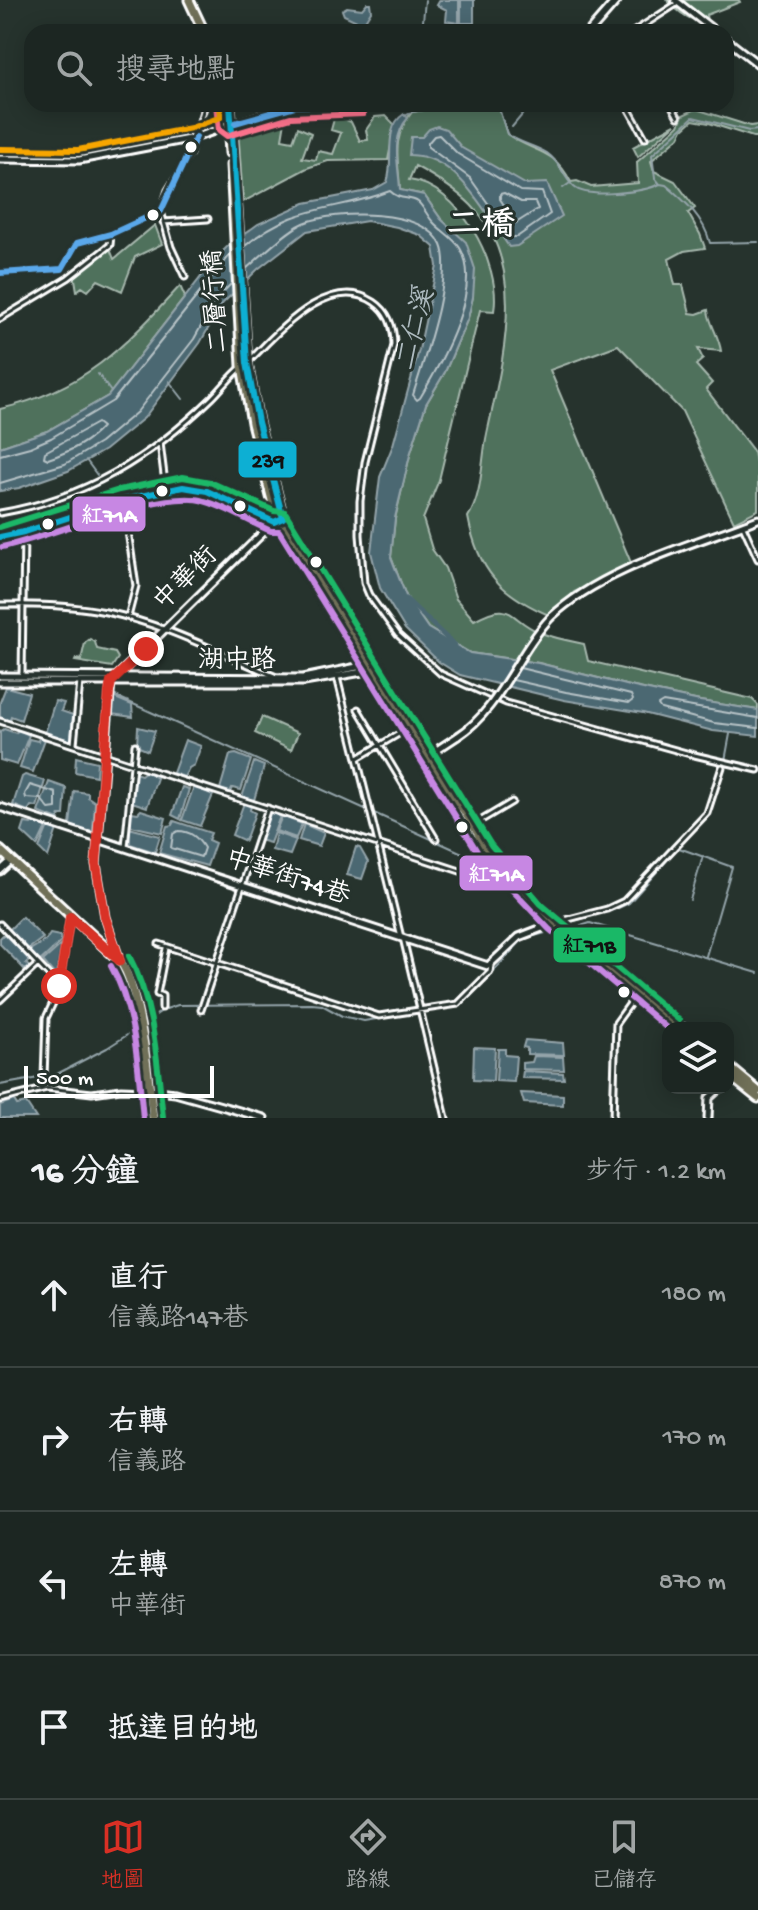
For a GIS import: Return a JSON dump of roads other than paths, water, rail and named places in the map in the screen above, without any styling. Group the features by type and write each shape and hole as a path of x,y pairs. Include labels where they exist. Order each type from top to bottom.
{"main road":[{"path":"187,0 198,24"},
{"path":"596,24 617,0"},
{"name":"二層行橋","path":"229,112 245,364 278,520 372,668"},
{"path":"230,125 274,112"},
{"path":"372,668 477,843 506,881 557,927 674,1022"},
{"path":"372,668 472,826 509,877 557,927"},
{"path":"0,849 120,961 127,972 140,1025 153,1118"},
{"path":"637,994 667,1022"},
{"path":"734,1076 758,1091"},
{"path":"734,1077 758,1098"}],"street":[{"path":"644,24 676,1 706,24"},
{"path":"734,45 758,64"},
{"path":"185,277 161,211 168,190 185,164 203,112"},
{"path":"630,112 645,138"},
{"path":"675,112 678,117"},
{"path":"0,159 79,160 196,137 230,125"},
{"path":"0,273 62,269 77,243 111,234 161,211"},
{"path":"163,222 208,219"},
{"path":"0,319 78,271 110,245 111,234"},
{"path":"0,513 64,496 104,480 160,442 310,306 340,295 358,296 372,301 390,320 394,345 362,481 361,573 369,595 384,618 441,674 471,689 506,703 758,770"},
{"path":"160,442 165,483"},
{"path":"0,537 173,488 192,488 214,494 278,520"},
{"path":"128,618 136,586 128,531 134,498"},
{"path":"427,757 475,724 528,642 551,617 582,592 612,575 758,519"},
{"name":"中華街","path":"111,682 278,520"},
{"path":"743,525 758,559"},
{"path":"23,679 24,532"},
{"path":"0,605 75,607 128,618 166,630 278,680"},
{"name":"湖中路","path":"23,679 80,682 278,680 337,676 372,668"},
{"path":"337,676 446,1118"},
{"name":"湖中路","path":"0,679 118,677 278,680"},
{"path":"74,744 80,682"},
{"path":"111,682 96,864 104,909 120,961"},
{"path":"358,709 436,839"},
{"path":"0,721 500,884 506,881"},
{"path":"357,759 407,729"},
{"path":"125,847 135,745"},
{"path":"159,944 379,1016 421,1013 458,1004 519,937 557,927 624,901 707,813 722,767"},
{"path":"472,826 512,802"},
{"name":"中華街74巷","path":"0,807 491,966"},
{"path":"202,1008 268,808"},
{"path":"0,871 11,861"},
{"path":"44,1078 46,1018 59,986 70,917"},
{"path":"0,924 59,986"},
{"path":"162,1008 162,996 157,994 166,947"},
{"path":"0,1000 38,964"},
{"path":"613,1118 616,1022 637,994"},
{"path":"0,1100 47,1088 92,1093 121,1089 150,1090 175,1093 264,1118"},
{"path":"708,1118 709,1098 713,1094"}],"water":[{"path":"440,0 459,0 459,23 446,21 447,10 437,5"},
{"path":"461,0 474,0 474,23 461,23"},
{"path":"370,3 371,11 363,24 344,15 342,10 347,7 362,9"},
{"name":"二仁溪","path":"404,114 408,118 397,143 400,190 424,195 441,219 466,242 475,269 468,318 445,372 426,404 395,518 391,557 406,596 428,628 470,653 538,663 634,687 758,710 758,736 713,731 643,713 564,700 460,675 439,662 405,629 380,588 371,552 380,477 393,445 419,350 437,266 434,247 420,235 397,227 367,221 307,231 258,269 222,304 200,343 144,418 105,450 68,471 19,488 0,491 0,447 47,431 108,396 228,246 258,224 305,203 373,190 387,182 393,128"},
{"path":"437,126 446,129 462,148 525,184 547,183 562,216 517,246 509,247 468,188 455,175 442,164 409,155 411,137 422,137"},
{"path":"6,687 29,693 21,720 11,716 10,721 0,717 0,702"},
{"path":"113,697 132,705 133,717 111,714"},
{"path":"55,701 64,703 61,711 73,715 71,741 45,733"},
{"path":"138,727 155,731 148,751 137,746"},
{"path":"4,729 16,733 18,729 29,735 17,765 0,760 0,732"},
{"path":"39,737 45,739 33,772 20,768 29,739 38,741"},
{"path":"185,740 201,746 194,765 184,777 173,773"},
{"path":"230,755 251,760 241,790 232,788 230,792 220,789"},
{"path":"76,757 97,762 96,776 75,772"},
{"path":"254,762 264,766 254,800 242,797"},
{"path":"146,771 157,778 147,807 132,802 135,773 141,775"},
{"path":"25,775 45,781 37,807 31,806 28,811 13,805"},
{"path":"49,782 66,788 64,815 60,815 58,820 38,812"},
{"path":"194,786 213,795 200,826 182,820"},
{"path":"182,787 189,789 180,819 172,815"},
{"path":"74,791 88,793 88,797 95,802 93,830 90,832 70,825"},
{"path":"244,803 251,806 250,810 255,813 245,841 232,835"},
{"path":"141,810 166,818 162,833 131,826 131,812"},
{"path":"269,812 280,816 270,843 259,840"},
{"path":"282,816 302,824 296,838 276,831"},
{"path":"33,820 47,825 37,846 22,832 25,823 31,824"},
{"path":"174,821 211,833 208,840 215,843 207,866 159,853 167,826"},
{"path":"304,824 324,833 319,846 299,840"},
{"path":"48,826 57,829 48,857 39,848"},
{"path":"129,828 160,836 155,852 130,844"},
{"path":"276,833 296,840 290,855 272,850"},
{"path":"356,847 360,848 368,862 362,879 347,875"},
{"path":"22,917 43,938 27,950 9,930"},
{"path":"4,934 30,960 26,964 30,967 25,970 0,944"},
{"path":"50,934 60,936 61,942 39,962 30,950"},
{"path":"62,944 58,972 54,974 43,961"},
{"path":"525,1040 563,1043 564,1055 527,1054 527,1048 523,1047"},
{"path":"474,1047 495,1048 493,1081 473,1080"},
{"path":"498,1049 505,1049 505,1055 516,1056 514,1082 496,1081"},
{"path":"534,1056 563,1057 564,1070 522,1069 522,1063 532,1062"},
{"path":"523,1071 563,1073 564,1079 522,1078"},
{"path":"521,1093 563,1095 563,1105 524,1103"},
{"path":"14,1100 17,1105 26,1103 36,1118 0,1118 0,1105"}],"waterway":[{"path":"423,24 425,0"},
{"path":"405,116 412,112"},
{"path":"500,112 507,134 547,153 574,187 591,193 629,192 660,184 655,178 652,155 693,117 749,131 758,130"},
{"path":"512,127 524,112"},
{"path":"563,188 570,183"},
{"path":"660,184 666,185 693,211 710,243 758,242"},
{"path":"98,374 111,392"},
{"path":"169,381 183,399"},
{"path":"86,460 97,475"},
{"name":"二仁溪","path":"406,599 454,645"},
{"path":"111,694 480,861"},
{"path":"564,924 629,903 709,813 724,766 730,734"},
{"path":"679,848 732,867 706,956"},
{"path":"690,900 703,856"},
{"path":"572,929 590,923 758,973"},
{"path":"143,1024 163,1010 178,1005 312,1004 364,1021 457,1006 470,997 523,939 553,931"},
{"path":"587,945 617,969"},
{"path":"0,1085 55,1075 138,1028"}],"district":[{"name":"二橋","path":"481,228"}]}
